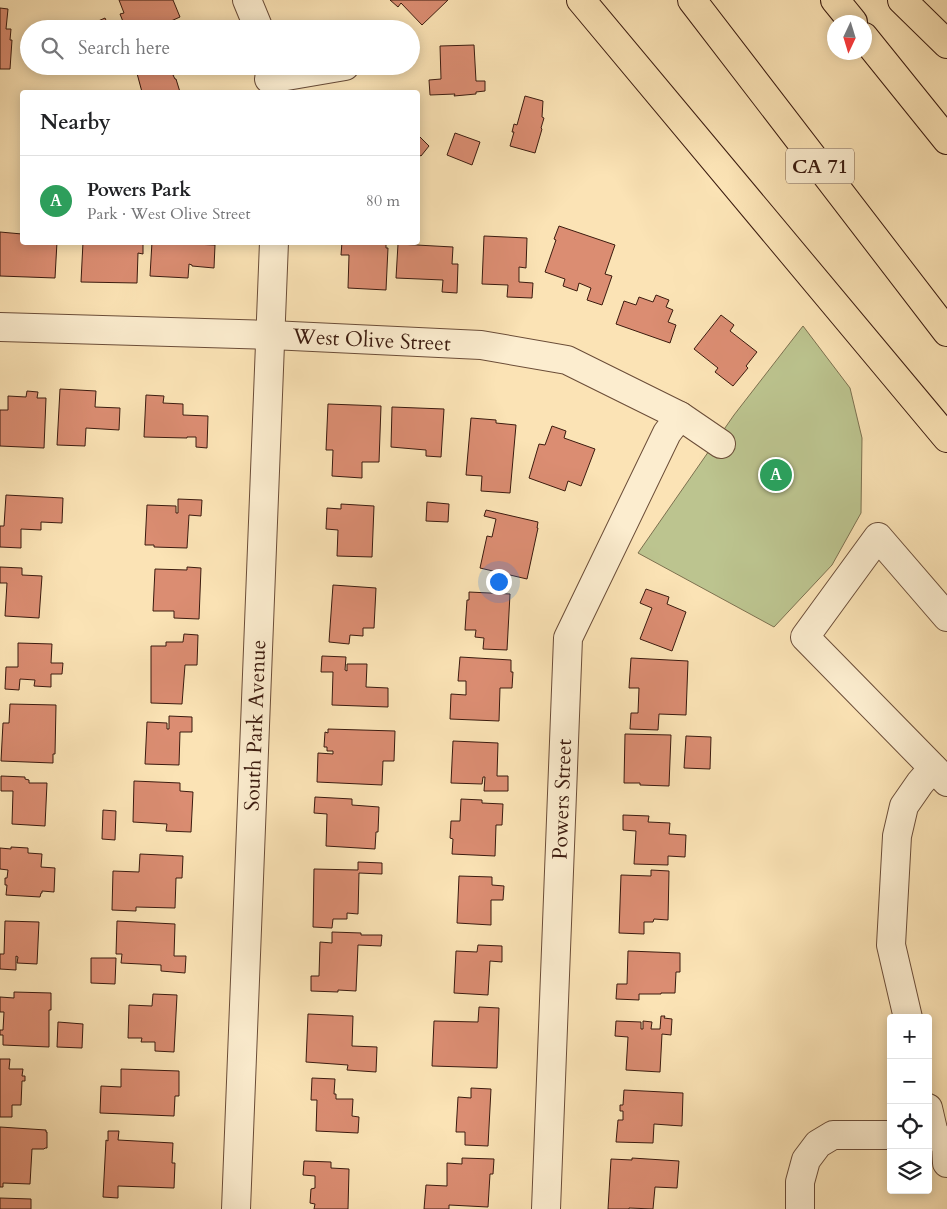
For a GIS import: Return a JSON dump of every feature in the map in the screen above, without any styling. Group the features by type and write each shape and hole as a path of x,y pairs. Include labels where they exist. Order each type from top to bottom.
{"highway":[{"path":"581,0 947,438"},
{"name":"CA 71","path":"692,0 947,332"},
{"path":"835,0 847,15"},
{"path":"902,0 947,44"},
{"path":"872,47 947,140"}],"street":[{"path":"247,0 255,20"},
{"path":"269,79 292,75"},
{"name":"South Park Avenue","path":"236,1209 274,245"},
{"name":"West Olive Street","path":"0,327 270,335 481,345 567,360 680,416 721,444"},
{"name":"Powers Street","path":"546,1209 568,638 667,433 680,416"},
{"path":"907,1014 892,946 897,836 904,806 920,783 940,775 805,637 878,537 947,617"},
{"path":"800,1209 800,1182 806,1160 818,1144 833,1135 887,1134"},
{"path":"932,1135 946,1144 947,1163"}],"green space":[{"path":"803,326 850,388 862,438 861,513 832,565 774,627 638,553 734,415"}],"building":[{"path":"119,0 173,0 180,17 173,20 122,20 120,14 124,13"},
{"path":"390,0 448,0 422,25 420,20 417,20 401,3 398,7"},
{"path":"0,8 8,9 6,29 11,29 10,40 12,40 10,69 0,69"},
{"path":"474,45 476,81 485,81 485,91 476,92 476,94 454,96 455,94 430,95 429,80 441,79 440,46"},
{"path":"137,75 173,75 179,90 141,90"},
{"path":"525,96 543,101 542,117 544,118 535,153 510,146 514,124 517,125"},
{"path":"455,133 480,142 472,165 447,155"},
{"path":"420,137 429,146 420,155"},
{"path":"559,226 615,245 605,274 612,276 602,305 587,300 591,288 579,283 577,291 563,286 565,279 545,272"},
{"path":"0,232 20,234 20,245 57,245 55,278 0,276"},
{"path":"484,236 527,238 526,268 519,267 519,282 533,283 532,298 507,297 508,285 482,284"},
{"path":"83,245 143,245 143,254 138,253 137,283 81,282"},
{"path":"152,245 215,245 214,268 192,266 189,264 188,278 150,276"},
{"path":"342,245 386,245 386,248 388,248 386,290 348,288 349,255 341,255"},
{"path":"398,245 453,247 452,264 458,264 457,293 442,292 443,280 396,278"},
{"path":"656,295 669,300 666,307 673,310 668,322 676,325 670,343 616,324 624,301 636,305 639,297 653,302"},
{"path":"721,315 734,325 730,331 757,352 746,366 748,368 733,386 715,372 718,368 694,349"},
{"path":"60,389 96,391 95,407 120,408 119,430 86,428 85,446 57,445"},
{"path":"27,391 38,392 37,398 46,398 44,448 0,446 0,410 8,410 8,396 26,397"},
{"path":"146,395 164,396 163,403 183,404 183,415 208,416 207,448 196,447 196,437 144,437"},
{"path":"328,404 381,406 379,462 362,462 362,478 332,476 333,450 326,450"},
{"path":"392,407 444,409 441,457 426,456 426,450 391,447"},
{"path":"471,418 496,420 496,423 516,425 510,493 481,491 482,476 466,475"},
{"path":"552,426 566,431 564,438 595,449 581,486 568,481 565,491 529,478 539,444 545,445"},
{"path":"6,495 63,498 62,523 41,522 41,530 21,529 21,548 0,547 0,526 4,526"},
{"path":"178,499 202,500 201,516 189,515 187,548 145,545 147,505 176,506 176,513 178,513"},
{"path":"427,502 449,504 448,522 426,521"},
{"path":"341,504 374,506 372,557 337,556 338,530 326,529 327,508 341,509"},
{"path":"486,510 538,522 527,579 480,568 487,536 492,537 496,519 484,516"},
{"path":"0,567 22,568 22,575 42,576 39,618 5,616 7,583 0,583"},
{"path":"187,567 201,568 199,619 174,618 174,611 153,611 155,569 187,570"},
{"path":"333,585 376,588 374,628 363,628 363,636 350,635 349,644 329,642"},
{"path":"646,589 669,597 667,604 686,612 672,651 640,639 652,608 640,603"},
{"path":"469,592 510,594 507,650 483,649 484,638 475,637 476,630 465,630"},
{"path":"184,634 198,635 197,665 185,665 182,704 151,703 151,646 166,646 166,642 183,642"},
{"path":"18,643 52,644 51,663 63,663 62,674 51,674 51,687 34,686 35,680 20,679 19,690 5,689 6,667 18,667"},
{"path":"322,656 346,657 345,670 347,671 347,664 367,664 366,687 388,688 388,707 332,705 333,672 321,672"},
{"path":"460,657 511,660 511,672 513,672 512,688 500,688 499,721 450,719 451,694 466,695 466,681 458,681"},
{"path":"631,658 688,661 686,715 659,714 658,730 630,729 631,713 638,713 639,688 629,688"},
{"path":"10,704 56,705 55,754 53,754 53,763 1,761 3,723 9,723"},
{"path":"169,716 192,717 192,732 180,732 179,765 145,764 147,722 167,723 167,729 169,729"},
{"path":"328,729 395,731 394,761 383,761 382,785 317,782 318,753 333,754 333,751 327,751 327,747 324,747 325,732 328,733"},
{"path":"625,734 671,735 669,786 624,783"},
{"path":"686,736 711,737 710,769 684,768"},
{"path":"453,741 498,743 497,776 508,776 508,791 484,791 485,777 483,777 482,784 451,783"},
{"path":"1,776 25,777 25,779 29,780 29,783 47,783 45,826 12,824 13,791 1,791"},
{"path":"134,781 180,783 180,791 193,792 191,832 166,831 167,824 133,822"},
{"path":"315,797 352,799 352,805 379,807 375,849 326,846 327,814 314,813"},
{"path":"461,799 503,804 502,825 496,825 495,856 452,854 453,839 450,838 451,821 460,821"},
{"path":"103,810 116,811 115,840 102,839"},
{"path":"623,815 649,816 648,822 670,823 669,834 686,835 685,857 668,856 668,865 634,864 636,831 623,830"},
{"path":"11,847 28,848 28,853 42,854 41,867 55,868 54,892 42,891 40,897 6,895 7,885 5,885 5,878 7,878 8,870 0,869 0,848 11,849"},
{"path":"140,854 183,856 182,878 176,878 175,908 136,907 136,911 112,910 113,871 139,872"},
{"path":"358,862 382,863 382,874 359,873 358,914 347,913 347,919 333,919 332,928 313,927 314,869 358,870"},
{"path":"651,870 669,871 668,920 654,919 653,922 644,922 644,934 619,933 621,875 651,876"},
{"path":"459,876 492,877 492,885 504,886 503,900 491,900 491,925 457,923"},
{"path":"5,921 39,922 37,964 17,963 18,957 16,956 16,970 0,969 0,954 4,954"},
{"path":"117,921 175,924 174,956 186,956 185,973 161,971 161,965 121,963 122,954 116,954"},
{"path":"332,932 382,935 381,946 358,945 356,991 311,991 311,976 319,976 320,942 332,943"},
{"path":"478,945 502,946 502,962 490,961 488,995 454,993 456,951 477,952"},
{"path":"628,951 680,953 680,972 676,972 675,993 639,994 639,1000 616,999 617,984 627,984"},
{"path":"91,958 116,958 115,984 91,983"},
{"path":"14,992 51,993 49,1047 3,1045 3,1035 0,1035 0,1030 3,1030 4,1012 0,1012 0,997 14,998"},
{"path":"153,994 177,995 174,1052 155,1051 155,1042 141,1042 142,1038 128,1038 129,1005 152,1006"},
{"path":"479,1007 499,1008 497,1068 432,1066 434,1021 478,1022"},
{"path":"308,1014 353,1016 352,1046 377,1047 376,1072 347,1070 348,1065 306,1062"},
{"path":"661,1016 672,1019 671,1035 662,1034 660,1072 626,1070 628,1037 615,1036 616,1021 641,1022 641,1029 643,1029 643,1021 652,1022 651,1029 660,1029"},
{"path":"58,1022 83,1024 82,1048 57,1047"},
{"path":"0,1059 10,1059 9,1069 23,1069 22,1076 25,1076 25,1081 22,1081 21,1105 12,1105 12,1117 0,1117"},
{"path":"121,1069 179,1071 179,1096 175,1096 174,1116 100,1113 101,1086 121,1087"},
{"path":"312,1078 335,1079 334,1094 336,1094 336,1099 353,1099 352,1116 359,1117 358,1133 316,1131 317,1100 311,1100"},
{"path":"471,1088 491,1089 488,1146 465,1145 465,1132 456,1132 458,1097 471,1098"},
{"path":"624,1090 683,1093 682,1126 654,1124 653,1143 616,1142 618,1120 623,1120 623,1111 620,1111 620,1105 623,1105"},
{"path":"0,1127 46,1130 47,1148 32,1149 30,1184 3,1183 3,1187 0,1187"},
{"path":"108,1131 119,1131 118,1140 173,1143 172,1163 175,1163 174,1188 118,1186 118,1198 103,1197"},
{"path":"462,1158 494,1159 493,1174 490,1174 488,1207 449,1205 449,1209 424,1209 426,1185 447,1186 447,1163 462,1164"},
{"path":"632,1158 679,1161 677,1188 655,1187 653,1209 608,1209 611,1159 632,1160"},
{"path":"304,1161 331,1162 331,1168 349,1169 348,1209 314,1209 315,1204 310,1203 311,1189 315,1188 315,1176 303,1175"},
{"path":"0,1198 31,1199 31,1209 0,1209"}],"place":[{"name":"Powers Park","path":"776,475"}]}
